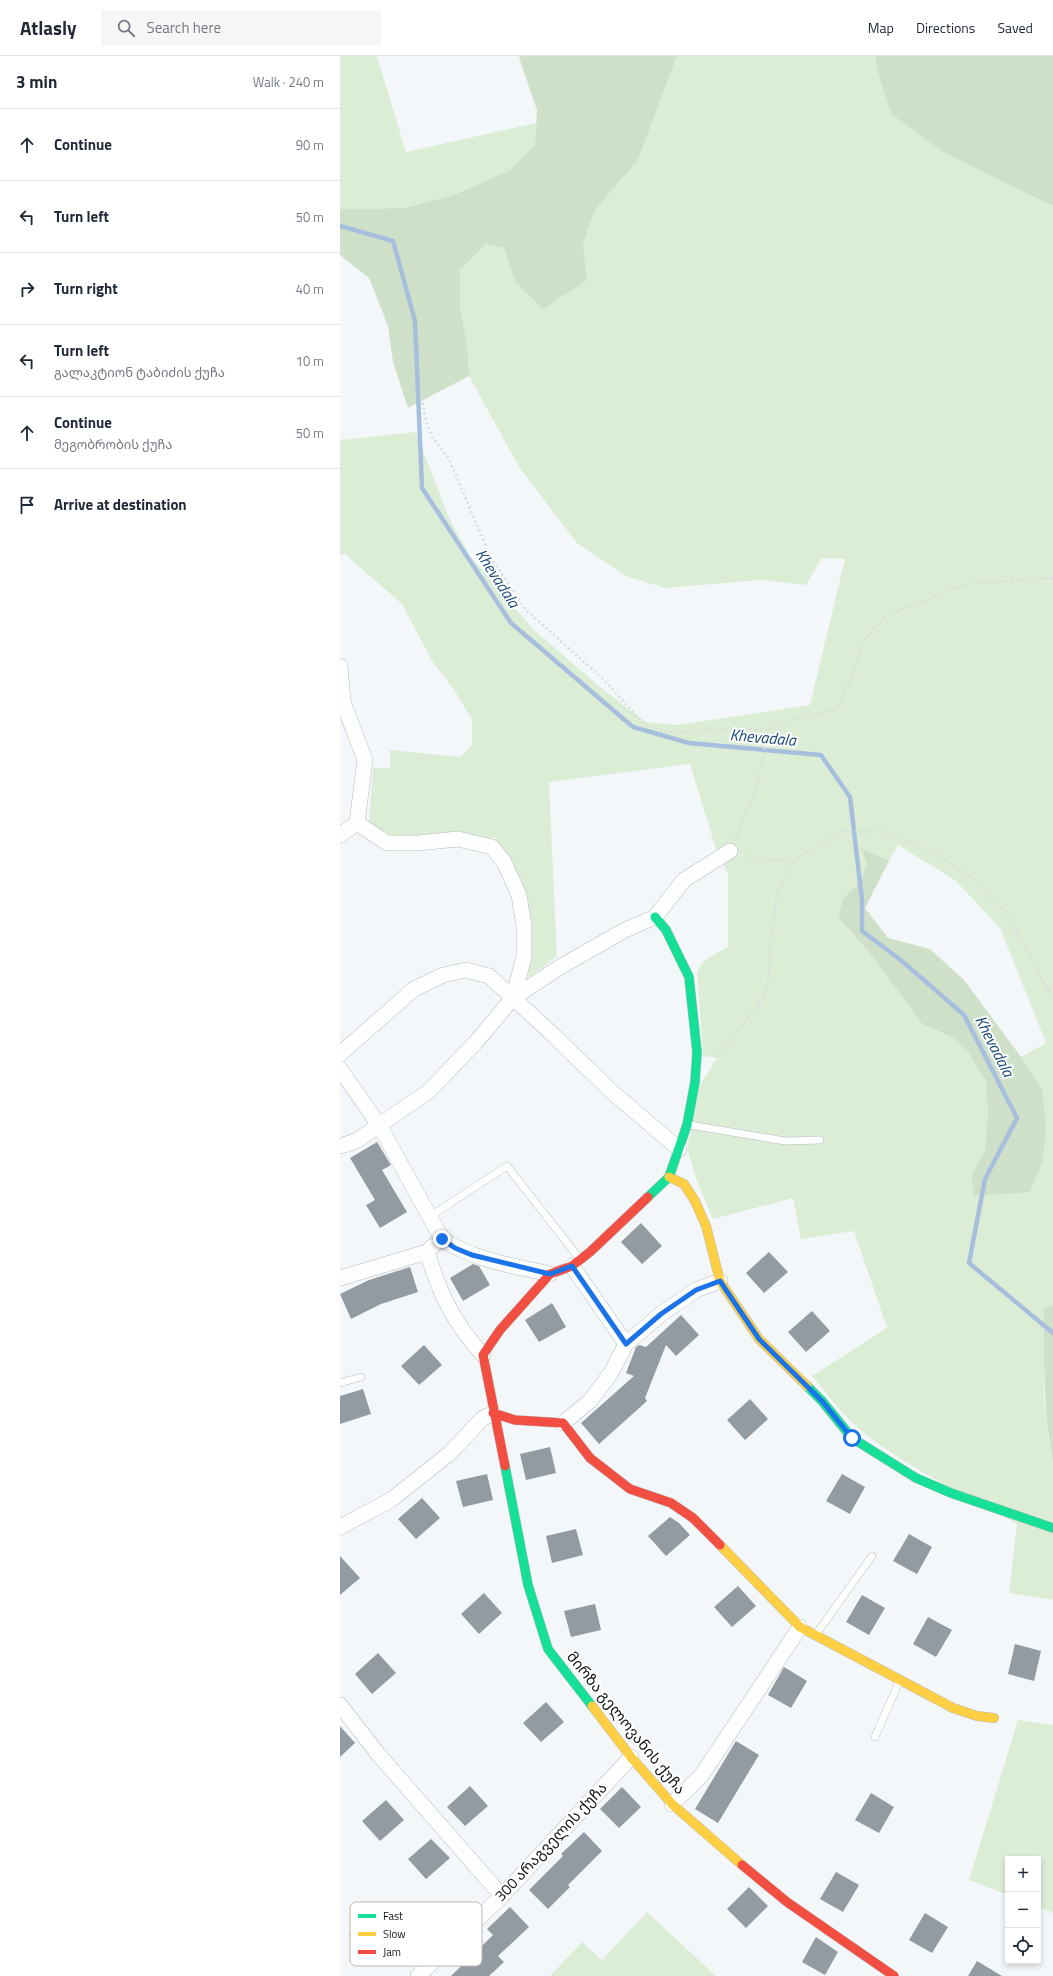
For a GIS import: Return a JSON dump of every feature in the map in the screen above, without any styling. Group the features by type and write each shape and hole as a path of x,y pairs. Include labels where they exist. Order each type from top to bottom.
{"street":[{"path":"340,666 342,701 365,760 357,823 340,835"},
{"path":"357,823 387,843 417,843 458,839 492,847 504,862 519,895 524,926 524,957 513,998"},
{"path":"340,1146 356,1141 428,1092 476,1042 513,998 560,967 610,938 655,917 684,880 730,851"},
{"path":"427,1252 439,1288 452,1315 483,1355 500,1330 550,1274 576,1263 669,1177 688,1125 695,1082 697,1052 689,977 666,930 655,917"},
{"path":"340,1054 414,988 442,975 466,970 489,976 611,1091 679,1149"},
{"path":"340,1069 379,1125 442,1239 455,1248 472,1255 550,1274"},
{"path":"669,1177 684,1184 695,1201 706,1226 720,1281 759,1339 822,1401 852,1438 916,1478 951,1493 1053,1528"},
{"path":"340,1278 427,1252 442,1239"},
{"path":"576,1263 626,1344"},
{"path":"340,1527 391,1500 450,1453 482,1419 493,1413 514,1420 563,1423 590,1401 611,1373 626,1344 661,1314 696,1290 720,1281"},
{"name":"მირზა გელოვანის ქუჩა","path":"483,1355 493,1413 528,1585 548,1649 631,1757 672,1804 691,1822 787,1902 894,1976"},
{"path":"563,1423 590,1458 630,1489 671,1503 694,1518 800,1627 953,1708 977,1716 994,1718"},
{"path":"672,1804 701,1776 800,1627"},
{"path":"340,1705 378,1754 502,1896"},
{"name":"300 არაგველის ქუჩა","path":"482,1915 502,1896 631,1757"},
{"name":"300 არაგველის ქუჩა","path":"418,1976 428,1966"}],"lane":[{"path":"688,1125 785,1142 820,1140"},
{"path":"429,1217 507,1166 576,1263"},
{"path":"340,1383 361,1377"},
{"path":"816,1635 872,1556"},
{"path":"875,1737 900,1680"}],"path":[{"path":"421,393 425,417 432,437 449,459 491,558 526,610 602,678 644,724 659,730 676,733 697,730 769,729 793,720 837,708 853,674 863,642 886,616 966,584 1053,578"},
{"path":"769,729 756,789 730,851 762,861 796,859 842,831 886,832 933,852 977,882 1006,912 1053,999"},
{"path":"713,1060 758,1007 768,986 771,938 778,891 796,859"}],"green space":[{"path":"340,56 377,56 406,152 536,123 535,145 510,170 456,194 405,208 340,209"},
{"path":"520,56 677,56 638,160 595,210 583,244 587,280 543,309 515,282 504,248 486,244 460,270 460,305 468,351 469,376 408,408 393,362 388,326 369,278 340,255 340,209 405,208 456,194 510,170 535,145 537,110 519,58"},
{"path":"677,56 876,56 875,61 946,154 1053,206 1053,1305 1044,1309 1044,1396 1053,1462 1053,1600 1009,1593 1017,1524 915,1468 876,1442 858,1428 846,1416 812,1376 887,1328 854,1231 801,1239 793,1198 713,1219 697,1181 687,1149 700,1085 717,1058 703,1056 697,972 703,961 728,947 728,874 715,846 690,764 549,782 557,956 530,977 526,972 528,914 519,875 495,838 391,836 369,822 373,768 390,768 390,750 460,757 472,745 472,720 455,691 432,661 402,604 345,554 340,554 340,440 416,432 449,518 470,556 535,631 605,691 646,722 677,725 810,705 845,559 822,558 806,585 761,580 665,588 626,576 577,543 519,467 469,376 468,351 460,305 460,270 486,244 504,248 515,282 587,280 583,244 595,210 638,160","holes":["898,845 956,881 1000,928 1046,1043 1021,1057 1043,1090 1046,1130 1043,1159 971,1176 985,1151 988,1114 986,1082 968,1052 952,1037 922,1024 869,952 838,917 843,898 859,883 867,865 861,849 889,861"]},
{"path":"876,56 1053,56 1053,206 946,154 891,114 875,61"},
{"path":"861,848 889,861 865,908 888,938 930,949 964,980 1021,1057 1043,1090 1046,1130 1043,1159 1030,1192 974,1196 971,1176 985,1150 988,1114 986,1082 968,1052 952,1037 922,1024 869,952 838,917 843,898 859,883 867,865"},
{"path":"1053,1305 1053,1462 1047,1424 1044,1367 1044,1309"},
{"path":"1018,1720 1053,1725 1053,1913 1041,1908 1041,1856 1005,1856 1005,1894 969,1880"},
{"path":"647,1912 716,1976 550,1976 582,1942 602,1960"}],"building":[{"path":"377,1142 391,1165 382,1170 407,1212 380,1228 366,1205 375,1200 350,1158"},
{"path":"641,1223 662,1246 642,1264 621,1242"},
{"path":"769,1252 788,1272 764,1293 746,1273"},
{"path":"473,1264 479,1266 490,1285 463,1301 450,1278"},
{"path":"410,1267 418,1292 381,1304 351,1319 340,1294 369,1280"},
{"path":"552,1303 566,1327 539,1342 525,1320"},
{"path":"812,1311 830,1331 806,1352 788,1332"},
{"path":"681,1315 699,1335 676,1356 666,1345 645,1398 647,1401 599,1444 581,1423 634,1376 626,1373 636,1347 639,1345 646,1347"},
{"path":"424,1345 442,1365 419,1385 401,1366"},
{"path":"363,1389 371,1414 340,1424 340,1396"},
{"path":"750,1399 768,1419 745,1440 727,1420"},
{"path":"550,1447 556,1473 526,1480 520,1454"},
{"path":"487,1474 493,1500 463,1507 456,1481"},
{"path":"842,1474 865,1487 850,1514 826,1501"},
{"path":"422,1498 440,1518 416,1539 398,1519"},
{"path":"670,1517 679,1523 690,1535 666,1556 648,1536"},
{"path":"576,1529 583,1555 552,1563 546,1536"},
{"path":"909,1534 932,1547 917,1574 893,1561"},
{"path":"340,1556 360,1578 340,1595"},
{"path":"738,1586 756,1606 732,1627 714,1607"},
{"path":"484,1593 502,1613 479,1634 461,1614"},
{"path":"862,1595 885,1608 869,1635 846,1622"},
{"path":"595,1604 601,1630 571,1637 564,1611"},
{"path":"928,1617 952,1630 936,1657 913,1644"},
{"path":"1015,1644 1041,1651 1034,1681 1008,1674"},
{"path":"378,1653 396,1673 372,1694 355,1674"},
{"path":"784,1667 807,1681 791,1708 768,1695"},
{"path":"546,1702 564,1722 541,1742 523,1723"},
{"path":"340,1726 355,1743 340,1757"},
{"path":"736,1741 759,1755 718,1823 695,1809"},
{"path":"470,1786 488,1806 465,1826 447,1807"},
{"path":"622,1787 641,1807 619,1828 600,1809"},
{"path":"871,1793 894,1807 879,1833 855,1820"},
{"path":"386,1800 404,1820 380,1841 362,1821"},
{"path":"584,1832 602,1851 568,1885 570,1887 548,1909 529,1890 563,1856 561,1854"},
{"path":"431,1839 450,1858 426,1879 408,1859"},
{"path":"836,1872 859,1885 843,1912 820,1899"},
{"path":"749,1887 768,1906 746,1928 727,1909"},
{"path":"510,1907 529,1927 498,1956 504,1962 489,1976 451,1976 461,1966 482,1966 482,1946 493,1935 487,1929"},
{"path":"925,1913 948,1927 932,1953 909,1940"},
{"path":"816,1937 838,1952 825,1975 802,1962"},
{"path":"977,1961 1002,1976 968,1976"}],"waterway":[{"name":"Khevadala","path":"340,226 393,241 415,321 422,488 511,623 633,727 689,743 821,755 850,797 862,900 862,931 902,961 964,1015 1017,1118 985,1179 969,1263 1053,1333"}],"traffic: fast":[{"path":"648,1197 669,1177 687,1125 695,1082 697,1052 689,977 666,930 655,917"},
{"path":"807,1386 822,1401 852,1438 916,1478 951,1493 1053,1528"},
{"path":"505,1466 528,1585 548,1649 592,1706"}],"traffic: slow":[{"path":"669,1177 684,1184 695,1201 706,1226 720,1281 759,1339 807,1386"},
{"path":"720,1545 800,1627 953,1708 977,1716 994,1718"},
{"path":"592,1706 631,1757 672,1804 742,1865"}],"traffic: jam":[{"path":"505,1466 483,1355 500,1330 550,1274 572,1266 590,1252 648,1197"},
{"path":"493,1413 515,1420 563,1423 590,1458 630,1489 671,1503 693,1518 720,1545"},
{"path":"742,1865 787,1902 894,1976"}],"route":[{"path":"442,1239 455,1248 472,1255 550,1274 572,1266 626,1344 661,1314 696,1290 720,1281 759,1339 822,1401 852,1438"}]}
